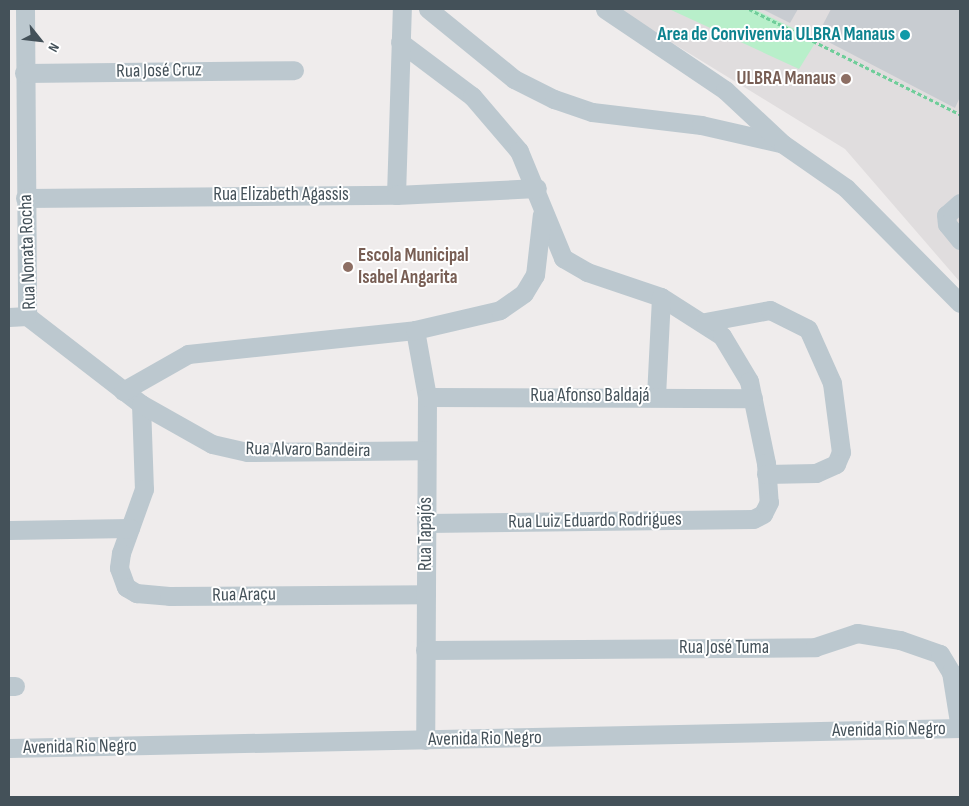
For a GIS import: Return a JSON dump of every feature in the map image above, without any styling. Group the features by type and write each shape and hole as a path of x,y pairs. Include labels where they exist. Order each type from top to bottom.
{"street":[{"name":"Rua Nonata Rocha","path":"25,9 24,73 16,122 25,198 17,250 18,317 141,404"},
{"path":"396,195 402,9"},
{"path":"428,9 514,79 554,99 592,112 701,125 784,144"},
{"path":"605,9 725,90 784,144 846,188 960,302"},
{"path":"400,42 492,115 519,151 537,188 558,252 568,262 661,297 705,322 738,357 753,398 766,474 816,473 836,464 841,452 832,382 808,329 770,310 705,322"},
{"name":"Rua José Cruz","path":"24,73 294,70"},
{"name":"Rua Elizabeth Agassis","path":"25,198 396,195 537,188"},
{"path":"960,203 946,215 947,224 960,240"},
{"path":"123,391 188,354 415,330 482,317 524,293 538,268 542,208"},
{"path":"656,396 661,297"},
{"name":"Rua Tapajós","path":"415,330 427,397 425,740"},
{"name":"Rua Afonso Baldajá","path":"427,397 656,396 753,398"},
{"path":"9,530 130,528 144,489 141,404"},
{"name":"Rua Alvaro Bandeira","path":"141,404 212,444 247,452 426,450"},
{"name":"Rua Luiz Eduardo Rodrigues","path":"426,523 753,519 763,514 768,502 766,474"},
{"name":"Rua Araçu","path":"130,528 121,553 120,578 126,587 142,594 426,594"},
{"name":"Rua José Tuma","path":"426,650 815,647 857,633 900,640 940,654 951,672 960,728"},
{"name":"Avenida Rio Negro","path":"9,748 960,728"}],"path":[{"path":"749,9 960,114"}],"shaded area":[{"name":"ULBRA Manaus","path":"617,9 960,9 960,282 845,149"}],"green space":[{"path":"669,9 754,9 817,40 799,69"}],"building":[{"path":"762,9 798,9 790,23"},
{"path":"831,9 960,9 960,97 955,108 817,36"}],"place":[{"name":"Area de Convivenvia ULBRA Manaus","path":"905,35"},
{"name":"ULBRA Manaus","path":"846,79"},
{"name":"Escola Municipal Isabel Angarita","path":"348,267"}]}
